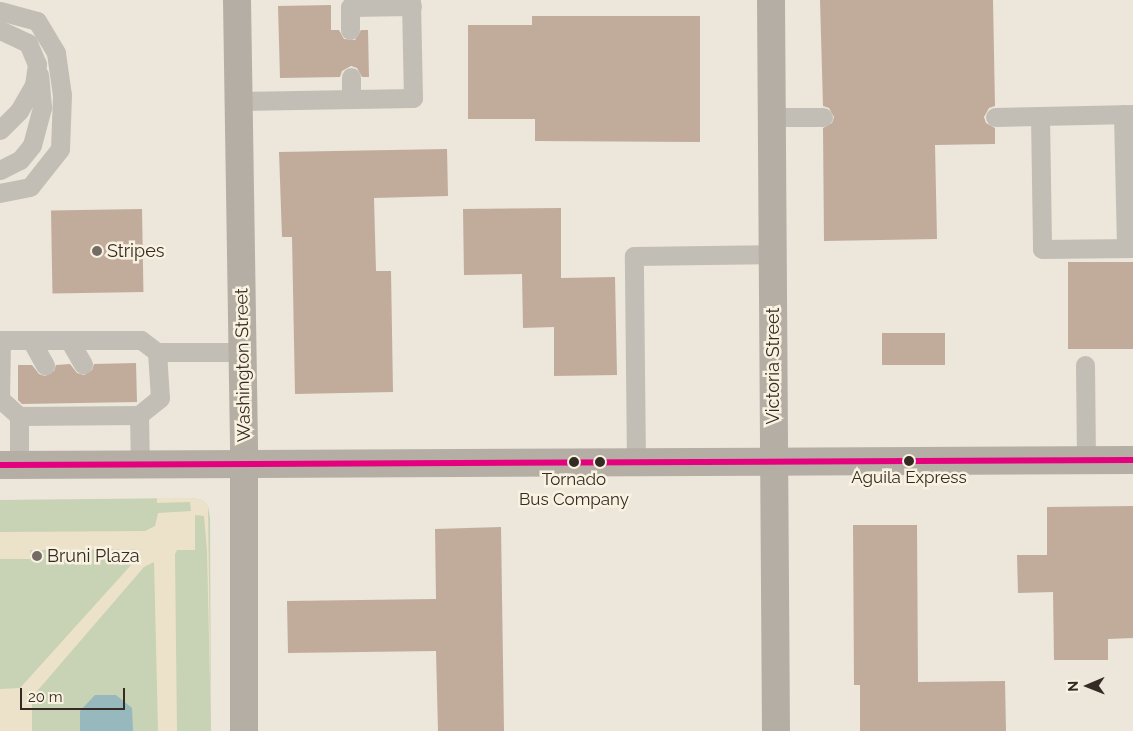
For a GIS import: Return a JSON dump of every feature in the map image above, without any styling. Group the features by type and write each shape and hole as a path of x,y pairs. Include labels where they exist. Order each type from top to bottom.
{"main road":[{"name":"Washington Street","path":"237,0 243,352 244,731"},
{"name":"Victoria Street","path":"771,0 776,731"},
{"path":"10,465 774,464 1133,460"}],"lane":[{"path":"239,101 413,98 412,3 350,7 350,30"},
{"path":"0,11 37,21 56,53 62,95 60,149 30,187 0,193"},
{"path":"0,30 28,43 37,64 42,107 32,145 20,160 0,170"},
{"path":"0,130 19,112 34,85 37,64"},
{"path":"351,77 351,100"},
{"path":"995,117 1128,114 1129,248 1042,249 1040,116"},
{"path":"772,117 823,117"},
{"path":"636,464 634,256 772,254"},
{"path":"18,416 0,399 1,340 140,340 157,352 243,352"},
{"path":"30,340 45,365"},
{"path":"69,340 83,364"},
{"path":"139,416 160,398 157,352"},
{"path":"1085,365 1086,461"},
{"path":"18,416 70,409 111,409 139,416"},
{"path":"10,465 18,416"},
{"path":"139,416 140,466"}],"green space":[{"name":"Bruni Plaza","path":"192,498 202,500 208,506 210,518 211,731 0,731 0,500"}],"shaded area":[{"path":"157,498 192,498 202,500 208,506 211,731 207,551 204,516 195,515 195,550 177,550 175,554 177,731 158,731 154,562 144,567 32,697 32,731 0,731 0,689 20,688 141,554 135,549 30,550 30,559 0,559 0,532 145,531 155,526 158,513 191,511 190,502 157,503"}],"water":[{"path":"95,695 116,695 132,708 133,731 80,731 80,711"}],"building":[{"path":"820,0 993,0 995,106 989,108 984,117 986,123 995,128 995,144 935,145 937,239 824,241 823,128 832,123 834,117 829,108 823,106"},
{"path":"331,5 331,30 339,30 344,39 355,40 361,30 368,30 369,77 362,77 357,68 351,66 342,71 340,77 280,78 278,6"},
{"path":"532,16 700,16 700,142 535,141 535,119 468,119 468,25 532,25"},
{"path":"447,149 448,196 374,198 376,271 391,271 393,392 295,394 292,237 282,237 279,152"},
{"path":"561,208 561,278 615,277 617,375 554,376 554,327 523,328 522,274 464,275 463,209"},
{"name":"Stripes","path":"142,209 143,292 52,294 51,211"},
{"path":"1068,262 1133,262 1133,349 1068,349"},
{"path":"882,333 945,333 945,365 882,365"},
{"path":"136,363 137,402 22,404 18,400 18,365 32,365 39,374 45,376 54,371 56,365 70,364 77,373 84,375 92,370 94,364"},
{"path":"1133,506 1133,638 1108,639 1108,660 1054,660 1053,592 1018,593 1017,555 1047,555 1047,507"},
{"path":"853,525 917,525 918,682 1005,681 1006,731 860,731 860,685 854,685"},
{"path":"501,527 504,731 438,731 436,651 288,653 287,601 436,599 435,529"}],"transit line":[{"path":"0,465 1133,460"}],"place":[{"name":"Stripes","path":"97,251"},
{"name":"Aguila Express","path":"909,461"},
{"name":"Tornado Bus Company","path":"574,462"},
{"name":"Bruni Plaza","path":"37,556"}]}
